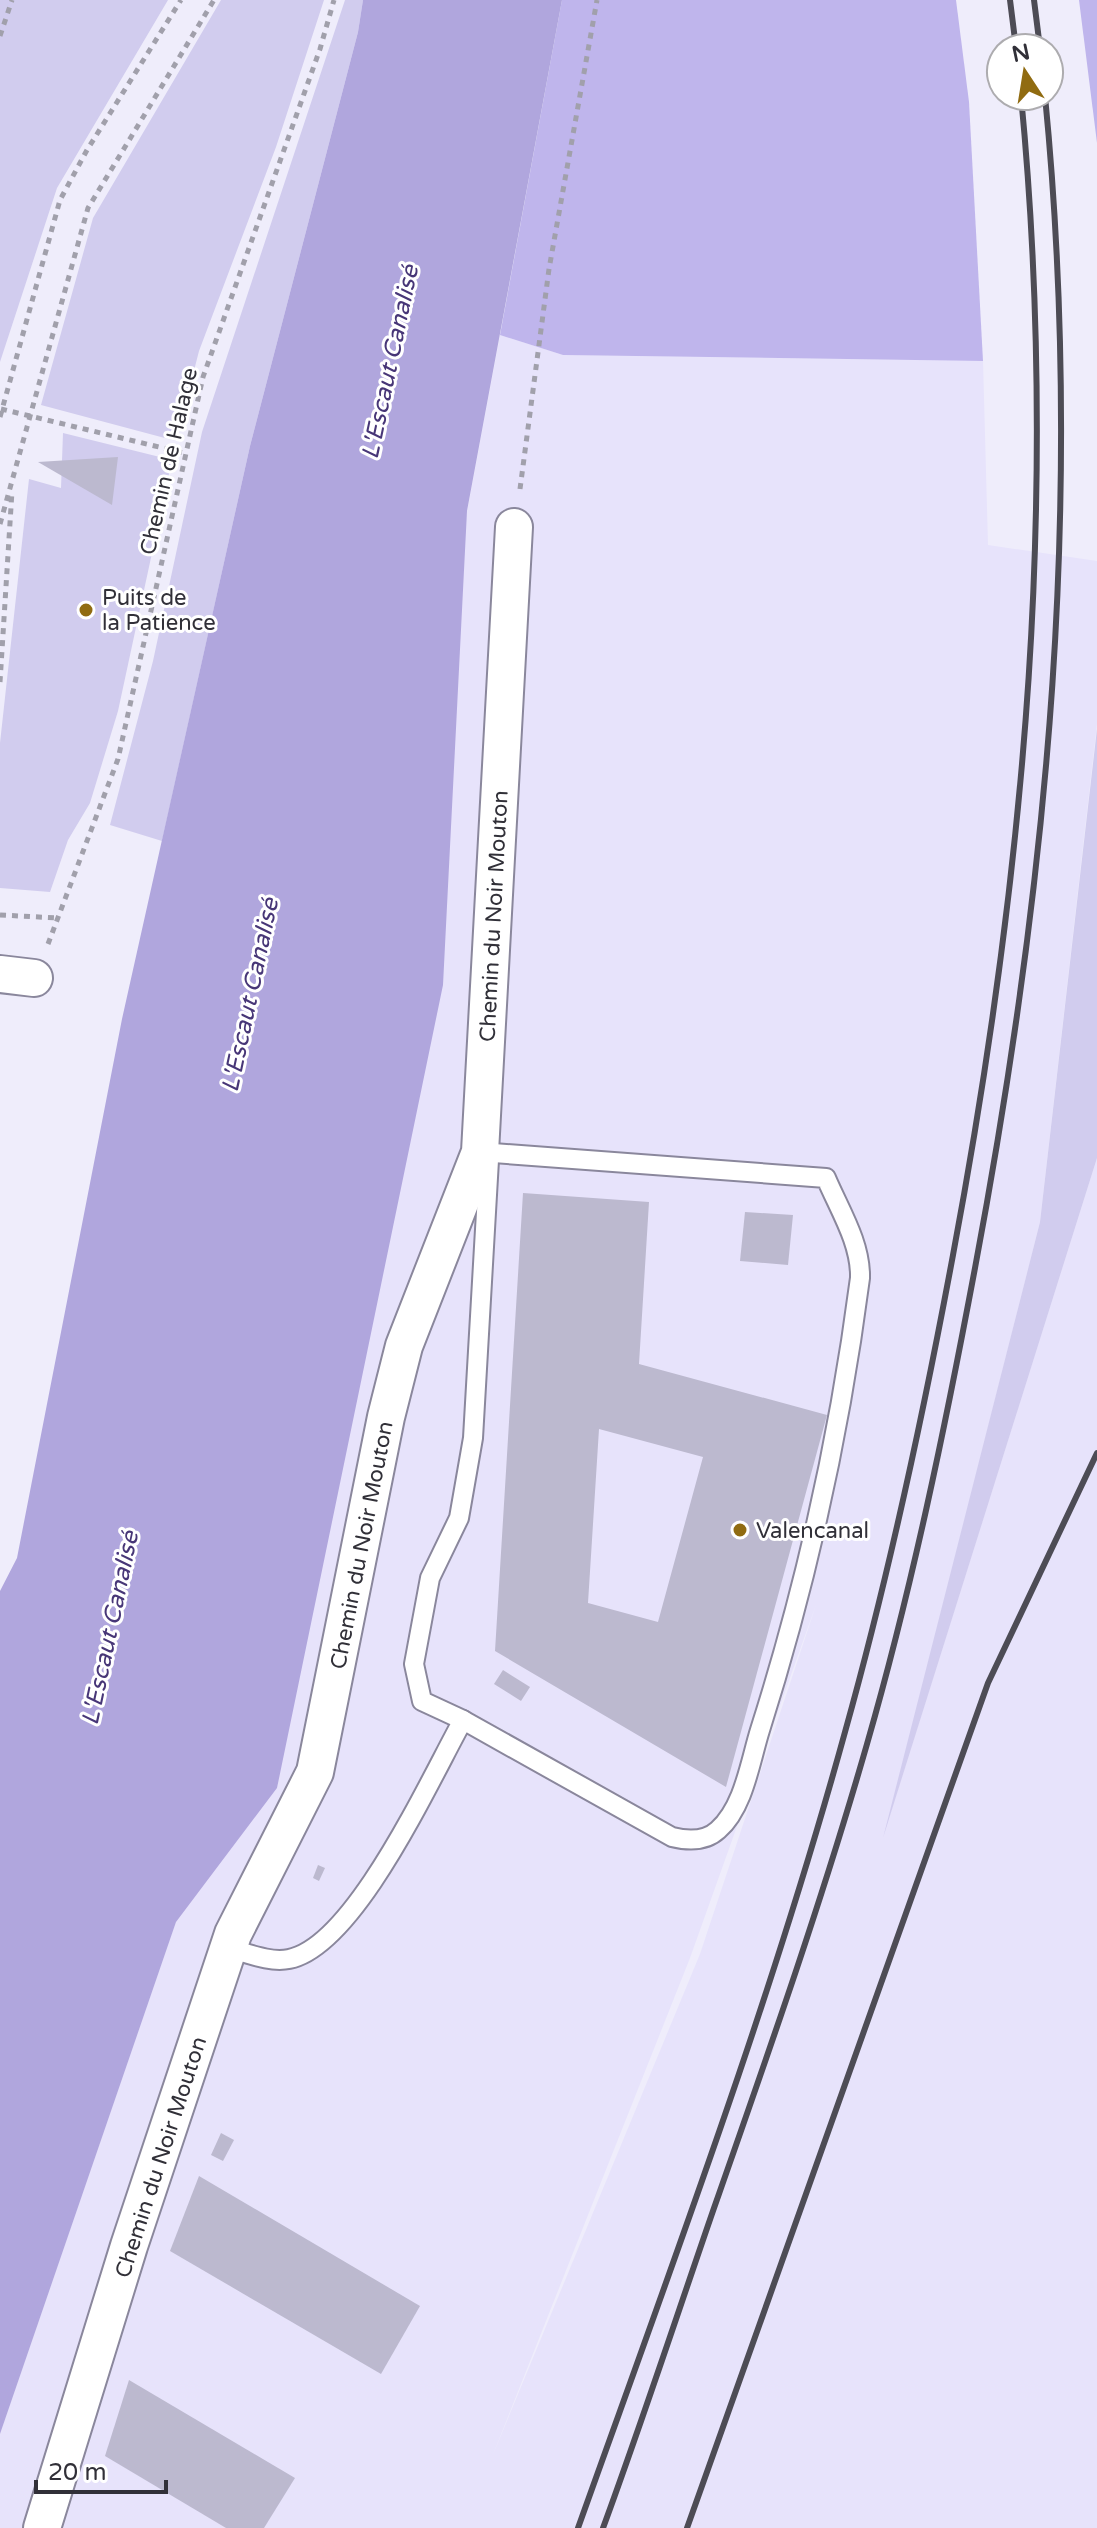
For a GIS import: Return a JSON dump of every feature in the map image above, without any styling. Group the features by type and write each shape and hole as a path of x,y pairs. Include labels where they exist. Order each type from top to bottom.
{"street":[{"name":"Chemin du Noir Mouton","path":"42,2528 129,2246 228,1948 248,1901 308,1791 315,1772 401,1358 485,1152 514,527"}],"lane":[{"path":"485,1152 826,1178 855,1245 860,1278 817,1530 801,1594 738,1799 716,1832 700,1840 672,1837 463,1720 422,1701 414,1664 430,1578 459,1518 473,1438 485,1152"},
{"path":"228,1948 280,1960 304,1954 330,1937 383,1863 463,1720"}],"path":[{"path":"0,36 12,0"},
{"path":"0,417 60,200 181,0"},
{"path":"0,524 88,208 214,0"},
{"name":"Chemin de Halage","path":"17,976 58,918 118,759 203,377 334,0"},
{"path":"514,527 549,269 597,0"},
{"path":"1,408 184,453"},
{"path":"0,682 12,480"},
{"path":"0,915 58,918"}],"shaded area":[{"path":"0,0 168,0 57,188 0,362"},
{"path":"221,0 324,0 276,147 199,351 176,441 41,405 93,218"},
{"path":"345,0 363,0 358,32 250,446 162,841 110,825 153,661 202,432"},
{"path":"562,0 956,0 969,102 983,361 563,355 500,335"},
{"path":"1079,0 1097,0 1097,143"},
{"path":"500,335 563,355 983,361 988,545 1097,561 1097,724 1040,1222 889,1818 1097,1158 1097,2528 0,2528 0,2434 176,1922 277,1788 467,512","holes":["816,1605 700,1954 492,2457 690,1958"]},
{"path":"63,433 172,460 118,711 90,803 68,840 50,892 0,888 0,743 29,479 61,488"},
{"path":"1097,729 1097,1158 883,1838 1040,1222"}],"water":[{"name":"L'Escaut Canalisé","path":"363,0 562,0 467,511 443,985 277,1788 176,1922 0,2434 0,1591 17,1558 122,1019 250,446 358,32"}],"building":[{"path":"118,457 112,505 38,462"},
{"name":"Valencanal","path":"523,1193 649,1202 639,1364 827,1415 726,1787 495,1651","holes":["599,1429 703,1457 658,1622 588,1603"]},
{"path":"745,1212 793,1215 788,1265 740,1261"},
{"path":"503,1670 530,1687 521,1701 494,1684"},
{"path":"318,1865 325,1868 319,1881 313,1878"},
{"path":"221,2133 234,2140 223,2161 211,2155"},
{"path":"199,2176 420,2306 381,2374 170,2251"},
{"path":"129,2380 295,2478 264,2528 226,2528 105,2456"}],"railway":[{"path":"1010,0 1014,32"},
{"path":"1034,0 1038,32"},
{"path":"578,2528 753,2033 816,1833 891,1555 953,1255 1000,965 1017,821 1029,678 1037,389 1032,243 1022,112"},
{"path":"603,2528 774,2035 850,1803 913,1567 975,1268 1023,975 1040,830 1052,684 1060,539 1061,392 1056,245 1046,112"},
{"path":"687,2528 988,1683 1097,1453"}],"place":[{"name":"Puits de la Patience","path":"86,610"},
{"name":"Valencanal","path":"740,1530"}]}
